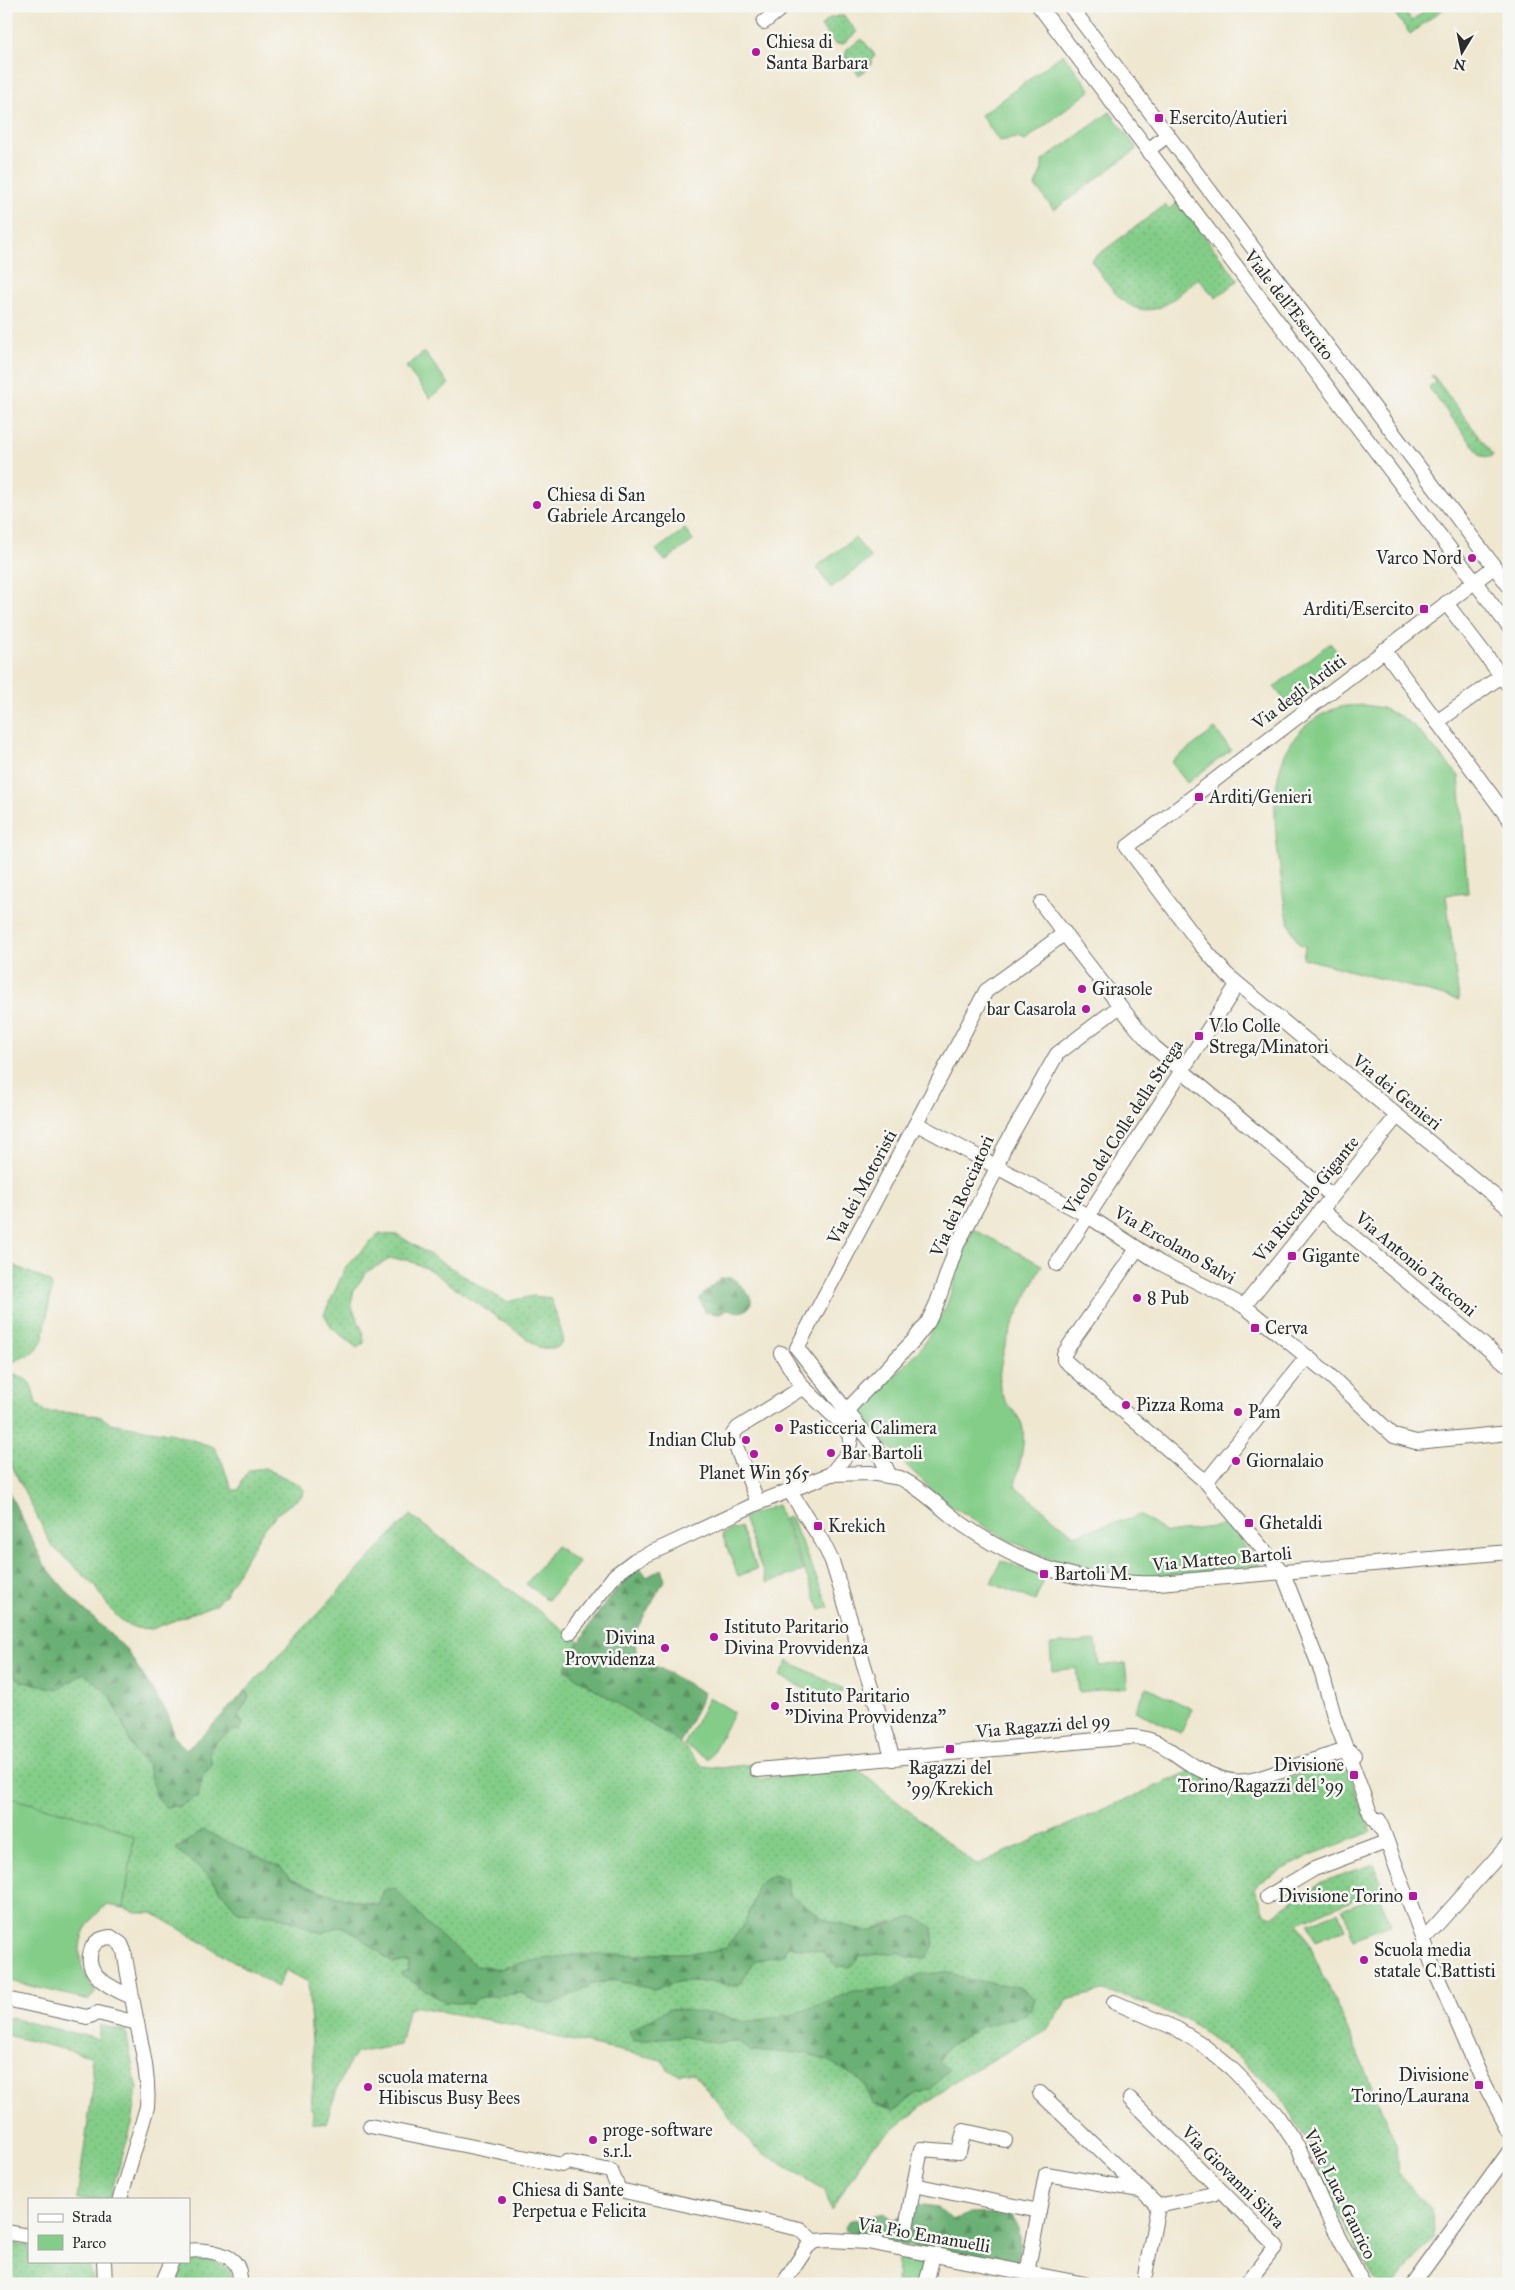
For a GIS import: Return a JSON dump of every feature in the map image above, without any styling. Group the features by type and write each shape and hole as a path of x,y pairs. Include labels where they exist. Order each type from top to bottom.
{"street":[{"path":"764,22 784,6"},
{"name":"Viale dell'Esercito","path":"1039,6 1355,421 1509,627"},
{"path":"1055,27 1072,9"},
{"name":"Viale dell'Esercito","path":"1072,9 1509,586"},
{"path":"1066,42 1085,27"},
{"path":"1148,150 1168,136"},
{"path":"1269,310 1287,294"},
{"path":"1355,421 1373,407"},
{"name":"Via degli Arditi","path":"1127,847 1494,568"},
{"path":"1437,722 1506,678 1446,603"},
{"path":"1384,650 1509,819"},
{"name":"Via dei Genieri","path":"1127,847 1200,944 1237,985 1509,1208"},
{"path":"1041,903 1147,1040 1332,1196"},
{"name":"Via dei Motoristi","path":"889,1474 877,1449 798,1348 986,991 1065,933"},
{"name":"Vicolo del Colle della Strega","path":"1057,1264 1237,985"},
{"name":"Via dei Rocciatori","path":"847,1410 913,1341 928,1322 937,1304 957,1244 994,1174 995,1167 1003,1150 1058,1054 1120,1006"},
{"name":"Via Riccardo Gigante","path":"1244,1306 1397,1116"},
{"name":"Via Ercolano Salvi","path":"917,1124 1088,1216 1137,1249 1244,1306 1363,1406 1390,1434 1408,1441 1509,1433"},
{"name":"Via Antonio Tacconi","path":"1321,1210 1509,1366"},
{"path":"1137,1249 1071,1343 1064,1354 1064,1360 1206,1482 1284,1573 1370,1813 1380,1828"},
{"path":"781,1353 801,1384 843,1425 851,1438 848,1453 831,1474"},
{"path":"1206,1482 1307,1357"},
{"path":"758,1503 733,1434 738,1428 797,1391 801,1384"},
{"name":"Via Matteo Bartoli","path":"569,1634 615,1575 635,1560 758,1503 831,1474 842,1472 889,1474 913,1485 978,1535 1026,1562 1052,1571 1097,1581 1142,1584 1509,1552"},
{"path":"789,1490 832,1561 893,1759"},
{"path":"1333,1707 1340,1713 1354,1741 1372,1794 1380,1828 1423,1940 1481,2076 1509,2131"},
{"name":"Via Ragazzi del 99","path":"757,1770 1140,1737 1164,1744 1184,1760 1210,1774 1239,1782 1261,1780 1317,1759 1347,1751"},
{"path":"1347,1751 1352,1752 1372,1794"},
{"path":"1268,1897 1314,1870 1386,1842"},
{"path":"1423,1940 1509,1844"},
{"path":"120,2198 147,2107 148,2082 132,1997"},
{"path":"6,1999 87,2018 98,2013 137,2023"},
{"name":"Viale Luca Gaurico","path":"1114,2002 1177,2029 1200,2043 1231,2068 1275,2113 1298,2147 1327,2214 1363,2284"},
{"path":"1040,2094 1158,2206"},
{"name":"Via Giovanni Silva","path":"1130,2099 1276,2246 1246,2284"},
{"path":"370,2126 615,2179 619,2190 800,2229 814,2242 803,2252 782,2284"},
{"name":"Via Pio Emanuelli","path":"906,2228 921,2149 959,2152 964,2132 1005,2140"},
{"path":"1413,2284 1509,2152"},
{"path":"1027,2272 1046,2174 1140,2190"},
{"path":"914,2186 1039,2211"},
{"path":"1158,2206 1213,2194"},
{"path":"1145,2275 1158,2206"},
{"path":"6,2232 28,2236"},
{"name":"Via Pio Emanuelli","path":"814,2242 826,2240 859,2241 1085,2284"},
{"path":"190,2251 199,2250 230,2256 239,2267 240,2284"},
{"path":"926,2284 933,2255"},
{"path":"104,2262 105,2284"},
{"path":"162,2284 172,2262"}],"green space":[{"path":"1389,6 1400,6 1412,21 1431,6 1447,6 1410,34"},
{"path":"844,16 857,32 843,44 835,44 821,26 830,18"},
{"path":"862,39 875,55 868,69 859,75 845,57 847,49"},
{"path":"1063,54 1091,90 1025,141 1017,138 999,141 981,115"},
{"path":"1110,112 1137,149 1054,210 1035,186 1042,169 1042,161"},
{"path":"1178,202 1238,280 1216,298 1198,279 1168,303 1155,309 1143,310 1132,306 1122,300 1105,281 1091,260 1165,205 1169,209"},
{"path":"424,352 449,384 430,398 406,367"},
{"path":"1433,375 1493,455 1490,457 1481,456 1429,388 1436,382 1431,376"},
{"path":"685,529 693,541 665,561 656,550"},
{"path":"855,538 871,558 831,588 816,567"},
{"path":"1330,643 1345,662 1289,706 1274,687"},
{"path":"1364,705 1382,708 1414,726 1459,776 1468,893 1446,895 1459,1000 1303,958 1305,946 1299,944 1288,917 1275,821 1275,797 1278,774 1285,754 1297,735 1314,720 1340,707"},
{"path":"1215,729 1231,750 1187,783 1171,762"},
{"path":"973,1229 1042,1265 1013,1325 1002,1357 1000,1373 1001,1393 1018,1417 1023,1429 1023,1445 1015,1486 1074,1535 1140,1515 1166,1533 1227,1525 1261,1566 1149,1577 1117,1574 1057,1562 1000,1536 943,1500 906,1465 859,1414 921,1348 946,1307"},
{"path":"378,1234 398,1235 506,1302 533,1296 551,1298 563,1337 562,1344 556,1348 540,1348 430,1270 407,1260 390,1259 368,1271 354,1289 351,1305 363,1332 364,1343 357,1348 332,1328 324,1314 347,1265"},
{"path":"6,1262 49,1281 52,1287 43,1339 35,1352 6,1365"},
{"path":"732,1277 750,1297 750,1305 747,1309 738,1312 728,1309 718,1314 705,1312 699,1298 720,1279"},
{"path":"14,1375 28,1381 31,1385 36,1404 46,1412 85,1413 101,1417 110,1423 174,1434 214,1447 222,1462 232,1490 239,1490 249,1470 265,1468 300,1485 304,1490 303,1495 277,1514 261,1533 224,1596 214,1605 152,1629 136,1628 124,1623 110,1609 96,1587 52,1546 6,1455 6,1377"},
{"path":"6,1486 44,1564 73,1599 126,1649 169,1716 173,1735 186,1750 246,1690 249,1697 238,1716 243,1724 239,1731 233,1730 216,1742 209,1752 212,1764 203,1776 198,1796 180,1806 165,1807 155,1794 148,1766 134,1751 111,1696 84,1673 59,1689 23,1682 6,1669"},
{"path":"777,1505 803,1571 767,1583 743,1518"},
{"path":"410,1515 579,1641 565,1670 680,1743 703,1766 721,1768 753,1764 755,1779 851,1770 853,1766 976,1865 1193,1770 1234,1791 1272,1785 1330,1763 1339,1764 1347,1768 1371,1832 1308,1856 1258,1883 1255,1890 1265,1913 1272,1916 1298,1897 1301,1900 1322,1882 1373,1864 1383,1886 1299,1923 1347,2028 1396,2145 1398,2173 1432,2209 1433,2239 1394,2284 1377,2284 1329,2197 1310,2145 1279,2095 1240,2059 1189,2021 1132,1998 1103,1991 1067,2000 1048,2029 956,2080 871,2147 831,2210 825,2190 755,2148 694,2074 684,2072 680,2074 668,2070 663,2060 555,2037 519,2026 413,2006 408,2010 400,2045 356,2053 338,2087 326,2124 312,2122 313,2113 311,2108 314,2072 308,1982 286,1970 277,1987 153,1913 140,1913 124,1908 134,1837 104,1823 6,1797 6,1669 23,1682 84,1672 111,1696 134,1751 148,1766 155,1794 198,1796 203,1776 212,1764 209,1752 216,1742 233,1730 239,1731 243,1724 238,1716 249,1697 246,1690","holes":["176,1849 280,1867 290,1878 334,1896 417,1912 431,1928 476,1966 500,1969 525,1962 573,1955 710,1952 726,1948 745,1923 755,1897 757,1884 786,1879 789,1894 824,1919 867,1932 891,1922 909,1958 899,1952 859,1956 849,1966 836,1966 823,1951 787,1946 784,1954 755,1961 740,1983 734,1986 715,1982 682,1981 653,1989 613,1980 593,1984 551,2005 538,2002 522,1993 478,1998 472,2004 445,2002 401,1974 409,1969 409,1962 393,1963 354,1932 341,1926 321,1933 275,1915 238,1912 207,1874"]},
{"path":"790,1516 829,1607 820,1610 784,1518"},
{"path":"740,1527 757,1569 738,1576 722,1534"},
{"path":"556,1546 579,1563 548,1600 526,1584"},
{"path":"1001,1560 1045,1578 1035,1601 991,1583"},
{"path":"640,1567 647,1577 661,1569 665,1579 635,1632 636,1655 704,1693 680,1743 565,1670 580,1642 606,1602"},
{"path":"1096,1641 1099,1666 1125,1663 1128,1687 1079,1692 1076,1668 1052,1671 1050,1645"},
{"path":"788,1661 844,1689 831,1703 780,1676"},
{"path":"1147,1687 1192,1709 1181,1733 1135,1711"},
{"path":"709,1697 734,1712 709,1759 684,1745"},
{"path":"6,1797 104,1823 134,1837 124,1908 107,1905 88,1924 83,1935 80,1957 88,1981 96,1992 89,2000 6,1980"},
{"path":"203,1830 280,1867 290,1878 334,1896 378,1906 384,1890 395,1888 431,1928 476,1966 500,1969 525,1962 573,1955 710,1952 726,1948 745,1923 755,1897 757,1884 775,1874 786,1879 789,1894 824,1919 867,1932 913,1916 932,1927 934,1945 926,1958 909,1958 899,1952 860,1956 850,1967 836,1966 823,1951 787,1946 784,1954 755,1961 740,1983 734,1986 715,1982 682,1981 653,1989 613,1980 593,1984 551,2005 538,2002 522,1993 478,1998 472,2004 445,2002 400,1974 409,1969 409,1962 393,1963 354,1932 341,1926 321,1933 276,1915 238,1912 207,1874 176,1849"},
{"path":"1379,1895 1391,1924 1354,1939 1342,1909"},
{"path":"1338,1912 1345,1929 1315,1941 1308,1924"},
{"path":"946,1972 966,1979 1019,1987 1035,1998 1032,2009 1021,2016 980,2027 947,2047 939,2062 949,2070 931,2089 918,2093 893,2111 872,2103 863,2081 830,2062 806,2053 751,2052 739,2042 716,2043 682,2036 633,2041 629,2031 670,2008 720,2015 744,2022 792,2015 853,1991 894,1989 916,1975"},
{"path":"6,2017 98,2039 100,2025 126,2031 137,2090 132,2125 109,2198 77,2198 93,2087 91,2056 6,2035"},
{"path":"918,2204 938,2207 952,2220 969,2214 1008,2213 1016,2224 1020,2235 1017,2261 1004,2262 857,2237 844,2231 848,2222 884,2213 894,2220"},
{"path":"6,2242 28,2246 28,2262 88,2262 94,2284 6,2284"},
{"path":"898,2255 923,2260 920,2284 897,2284"},
{"path":"196,2258 218,2262 228,2270 232,2284 173,2284 174,2276 181,2263 190,2262 190,2259"}],"place":[{"name":"Chiesa di Santa Barbara","path":"756,52"},
{"name":"Esercito/Autieri","path":"1159,118"},
{"name":"Chiesa di San Gabriele Arcangelo","path":"537,505"},
{"name":"Varco Nord","path":"1472,558"},
{"name":"Arditi/Esercito","path":"1424,609"},
{"name":"Arditi/Genieri","path":"1199,797"},
{"name":"Girasole","path":"1082,989"},
{"name":"bar Casarola","path":"1086,1009"},
{"name":"V.lo Colle Strega/Minatori","path":"1199,1036"},
{"name":"Gigante","path":"1292,1256"},
{"name":"8 Pub","path":"1137,1298"},
{"name":"Cerva","path":"1255,1328"},
{"name":"Pizza Roma","path":"1126,1405"},
{"name":"Pam","path":"1238,1412"},
{"name":"Pasticceria Calimera","path":"779,1428"},
{"name":"Indian Club","path":"746,1440"},
{"name":"Bar Bartoli","path":"831,1453"},
{"name":"Planet Win 365","path":"754,1454"},
{"name":"Giornalaio","path":"1236,1461"},
{"name":"Ghetaldi","path":"1249,1523"},
{"name":"Krekich","path":"818,1526"},
{"name":"Bartoli M.","path":"1044,1574"},
{"name":"Istituto Paritario Divina Provvidenza","path":"714,1637"},
{"name":"Divina Provvidenza","path":"665,1648"},
{"name":"Istituto Paritario \"Divina Provvidenza\"","path":"775,1706"},
{"name":"Ragazzi del '99/Krekich","path":"950,1749"},
{"name":"Divisione Torino/Ragazzi del '99","path":"1354,1775"},
{"name":"Divisione Torino","path":"1413,1896"},
{"name":"Scuola media statale C.Battisti","path":"1364,1960"},
{"name":"Divisione Torino/Laurana","path":"1479,2085"},
{"name":"scuola materna Hibiscus Busy Bees","path":"368,2087"},
{"name":"proge-software s.r.l.","path":"593,2140"},
{"name":"Chiesa di Sante Perpetua e Felicita","path":"502,2200"}]}
